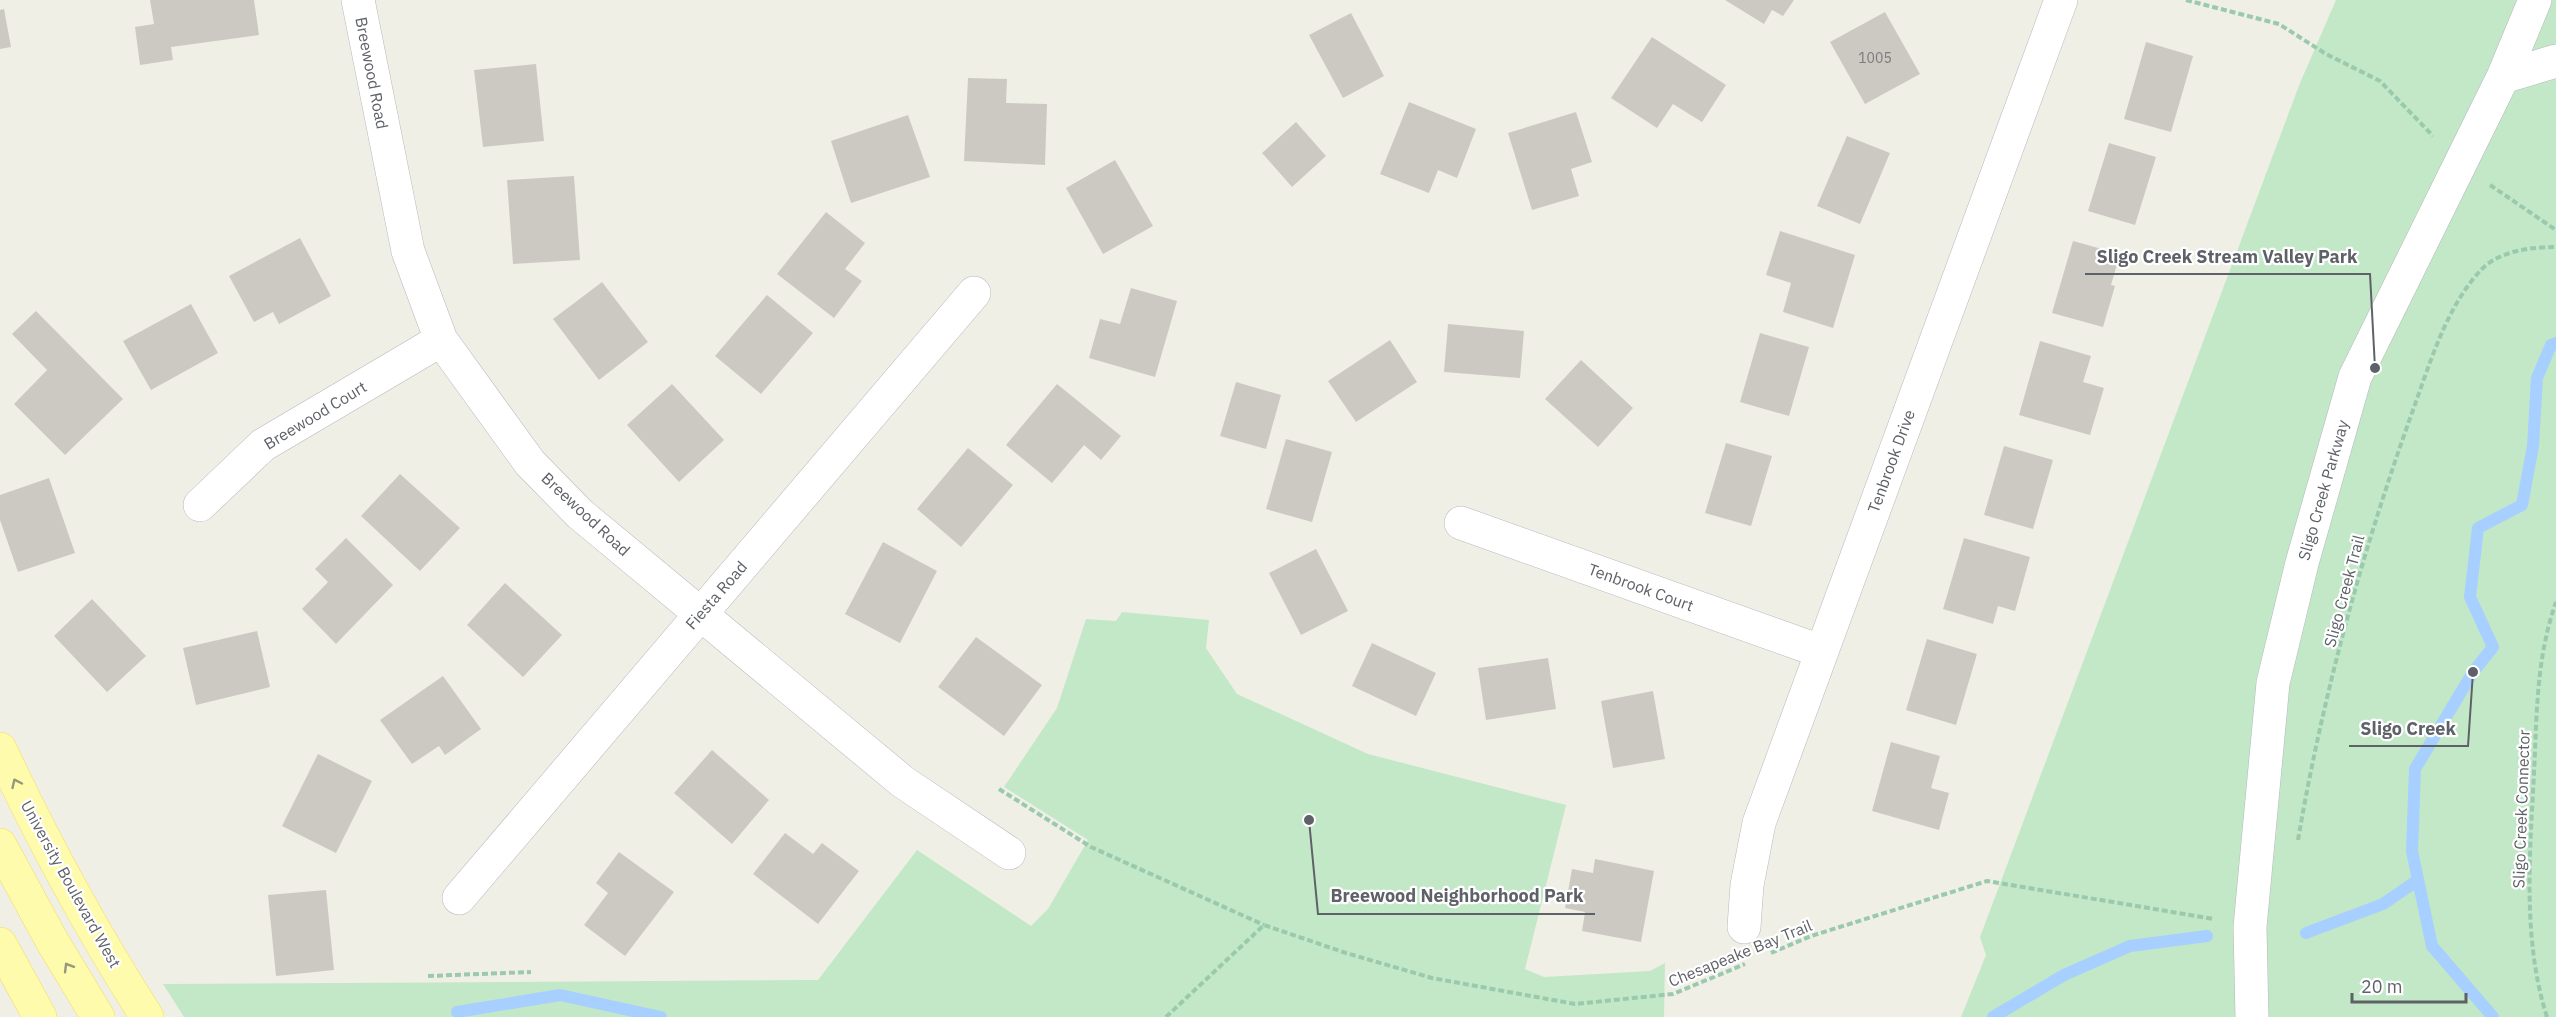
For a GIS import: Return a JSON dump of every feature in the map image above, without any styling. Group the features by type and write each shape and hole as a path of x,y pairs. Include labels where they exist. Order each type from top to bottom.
{"main road":[{"name":"University Boulevard West","path":"0,748 30,814 121,976 147,1017"},
{"path":"0,845 52,941 98,1017"},
{"path":"1,949 40,1017"}],"street":[{"name":"Breewood Road","path":"358,0 408,251 441,340 530,463 580,514 903,782 1009,853"},
{"name":"Tenbrook Drive","path":"1744,927 1747,885 1759,823 1820,651 2061,0"},
{"name":"Sligo Creek Parkway","path":"2252,1017 2250,927 2273,683 2302,563 2355,376 2503,77 2535,0"},
{"path":"2503,77 2556,61"},
{"name":"Fiesta Road","path":"459,898 974,292"},
{"name":"Breewood Court","path":"200,505 263,445 441,340"},
{"name":"Tenbrook Court","path":"1461,523 1820,651"}],"path":[{"path":"2187,0 2279,24 2326,54 2380,81 2435,138"},
{"path":"2489,184 2556,231"},
{"name":"Sligo Creek Trail","path":"2297,842 2342,640 2396,456 2430,364 2459,299 2482,269 2503,255 2528,249 2556,247"},
{"name":"Sligo Creek Connector","path":"2547,1017 2540,995 2532,944 2531,820 2538,676 2556,602"},
{"name":"Chesapeake Bay Trail","path":"999,789 1091,847 1264,925 1346,954 1432,978 1575,1004 1673,994 1748,963"},
{"name":"Chesapeake Bay Trail","path":"1769,953 1811,936 1987,881 2072,893 2250,927"},
{"path":"1166,1017 1264,925"},
{"path":"428,976 531,972"}],"green space":[{"path":"2336,0 2556,0 2556,1017 1961,1017 1986,955 1980,937 2300,83"},
{"path":"1122,612 1209,620 1206,648 1237,694 1368,754 1566,805 1525,969 1544,977 1650,971 1665,963 1664,1017 184,1017 163,984 818,980 917,850 1031,926 1048,909 1088,840 1004,787 1057,708 1086,619 1116,621"}],"building":[{"path":"150,0 254,0 259,35 171,47 173,60 140,65 135,27 154,24"},
{"path":"1725,0 1794,0 1783,16 1772,10 1764,24"},
{"path":"4,9 11,47 0,49 0,10"},
{"path":"1885,12 1920,74 1865,104 1830,42"},
{"path":"1351,13 1384,76 1343,98 1309,35"},
{"path":"1652,37 1726,85 1702,122 1673,104 1657,128 1611,98"},
{"path":"2146,42 2193,56 2171,132 2124,119"},
{"path":"536,64 544,141 483,147 474,70"},
{"path":"968,78 1007,79 1006,103 1047,104 1045,165 964,161"},
{"path":"1409,102 1476,129 1457,178 1438,170 1429,193 1380,174"},
{"path":"1576,112 1592,162 1571,169 1579,196 1532,210 1508,133"},
{"path":"908,115 930,177 851,203 831,141"},
{"path":"1296,122 1326,156 1292,187 1262,153"},
{"path":"1847,136 1890,153 1860,224 1817,206"},
{"path":"2109,143 2156,157 2135,225 2088,211"},
{"path":"1115,160 1153,226 1103,254 1066,188"},
{"path":"574,176 580,260 513,264 507,180"},
{"path":"826,212 865,243 845,269 862,281 834,318 777,274"},
{"path":"1780,231 1855,255 1833,328 1783,312 1791,283 1766,275"},
{"path":"300,238 331,296 279,324 273,312 254,322 229,276"},
{"path":"2073,241 2120,254 2111,285 2115,286 2103,327 2052,313"},
{"path":"602,282 648,342 599,380 553,319"},
{"path":"1131,288 1177,301 1155,377 1089,358 1100,319 1120,324"},
{"path":"767,295 813,333 761,394 715,356"},
{"path":"191,304 218,353 151,390 123,341"},
{"path":"36,311 123,399 65,455 14,404 47,370 12,334"},
{"path":"1448,324 1524,331 1520,378 1444,372"},
{"path":"1760,333 1809,347 1789,416 1740,402"},
{"path":"1390,340 1417,382 1356,422 1328,381"},
{"path":"2040,341 2091,356 2083,382 2104,388 2090,435 2019,415"},
{"path":"1581,360 1633,408 1598,447 1545,399"},
{"path":"1236,382 1281,395 1266,449 1220,436"},
{"path":"672,384 724,440 679,482 627,425"},
{"path":"1057,384 1121,436 1101,460 1084,445 1052,483 1006,445"},
{"path":"1286,439 1332,452 1312,522 1266,509"},
{"path":"1726,443 1772,456 1751,526 1705,513"},
{"path":"2004,446 2053,460 2033,529 1984,515"},
{"path":"968,448 1013,485 961,547 917,509"},
{"path":"400,474 460,528 420,571 361,516"},
{"path":"49,478 75,553 18,572 0,520 0,495"},
{"path":"346,538 393,585 336,644 302,609 328,582 315,569"},
{"path":"1964,538 2030,557 2015,611 1998,606 1993,624 1943,609"},
{"path":"883,542 937,571 900,643 845,614"},
{"path":"1316,549 1348,611 1301,635 1269,573"},
{"path":"505,583 562,635 523,677 467,625"},
{"path":"92,599 146,656 107,692 54,636"},
{"path":"257,631 270,687 196,705 183,648"},
{"path":"976,637 1042,685 1004,736 938,687"},
{"path":"1927,639 1977,654 1956,725 1906,710"},
{"path":"1372,643 1436,673 1416,716 1352,686"},
{"path":"1548,658 1556,709 1486,720 1478,668"},
{"path":"443,676 481,729 445,755 439,746 412,764 380,720"},
{"path":"1653,691 1665,759 1613,768 1601,701"},
{"path":"1891,742 1940,756 1931,788 1949,793 1939,830 1872,811"},
{"path":"712,750 769,800 732,844 674,793"},
{"path":"318,754 372,781 336,853 282,826"},
{"path":"785,833 813,854 822,843 859,871 818,924 753,874"},
{"path":"619,852 674,892 625,956 584,925 608,893 596,883"},
{"path":"1595,859 1654,871 1641,942 1582,931 1585,912 1565,908 1572,869 1593,873"},
{"path":"326,890 334,970 276,976 268,895"}],"waterway":[{"path":"2493,1017 2432,946 2412,851 2415,769 2473,672 2493,647 2470,597 2478,528 2522,505 2533,446 2537,378 2551,345 2556,343"},
{"path":"2306,933 2383,904 2418,880"},
{"path":"1993,1017 2064,975 2130,946 2207,936"},
{"path":"457,1012 560,995 661,1017"}],"place":[{"name":"Sligo Creek Stream Valley Park","path":"2375,368"},
{"name":"Sligo Creek","path":"2473,672"},
{"name":"Breewood Neighborhood Park","path":"1309,820"}]}
